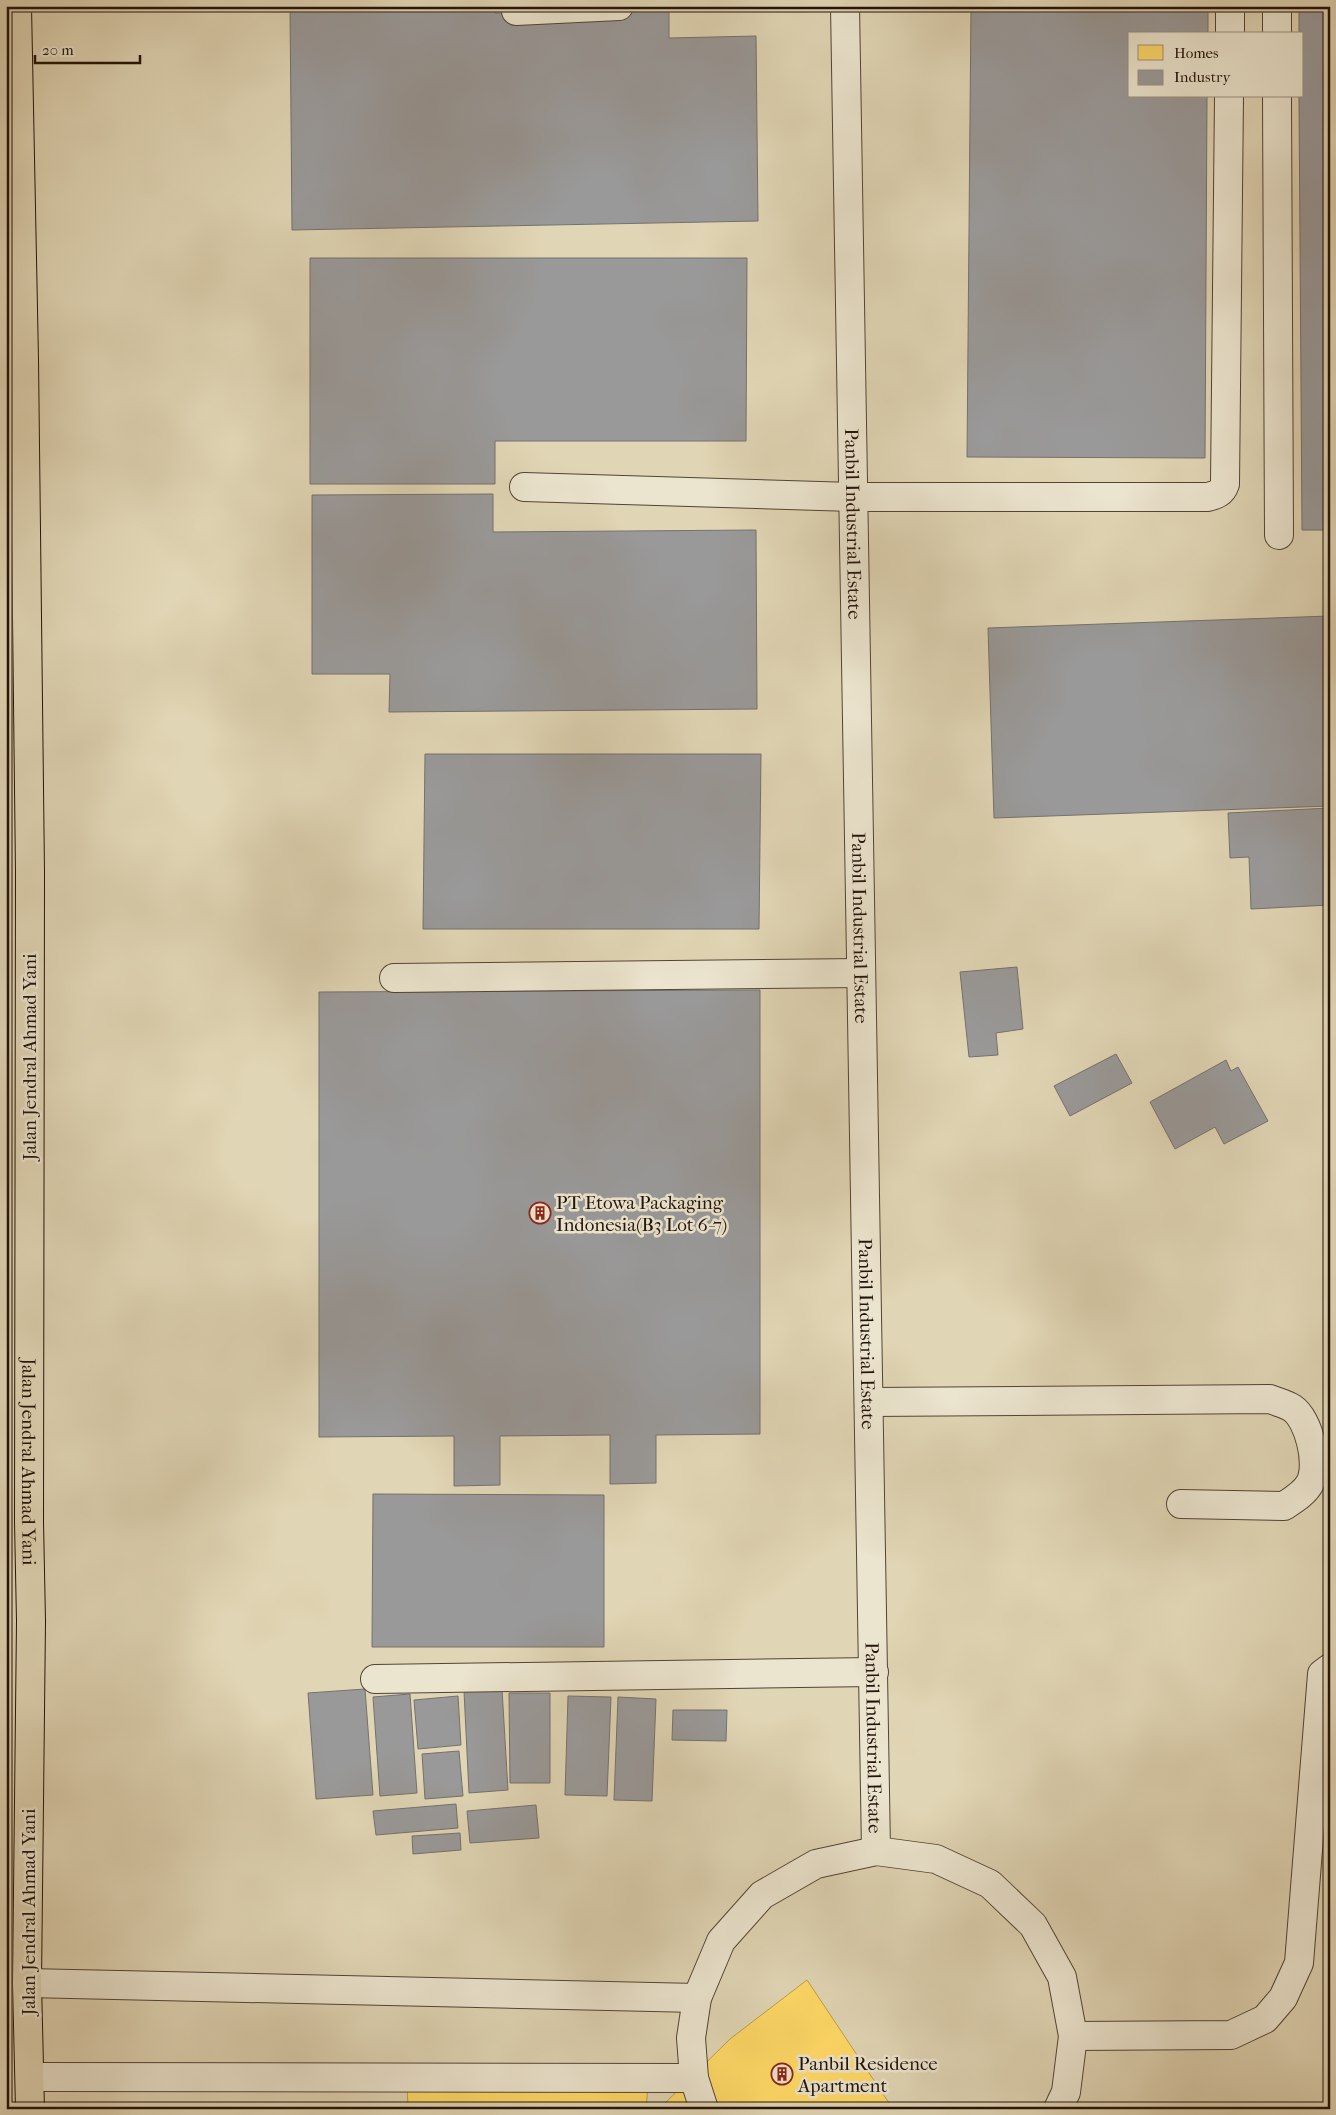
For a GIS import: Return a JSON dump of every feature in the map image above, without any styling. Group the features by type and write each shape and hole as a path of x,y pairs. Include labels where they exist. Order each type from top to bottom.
{"highway":[{"name":"Jalan Jendral Ahmad Yani","path":"17,6 17,634 30,863 29,1522 31,1621 27,1983 30,2109"}],"street":[{"path":"516,11 619,6"},
{"name":"Panbil Industrial Estate","path":"845,6 876,1851"},
{"path":"1230,6 1230,32"},
{"path":"1277,6 1277,32"},
{"path":"524,487 853,497 1207,497 1215,495 1223,490 1225,484 1229,98"},
{"path":"1277,98 1279,534"},
{"path":"394,978 862,974"},
{"path":"869,1402 1270,1399 1293,1408 1304,1421 1310,1436 1313,1466 1311,1483 1296,1499 1284,1506 1182,1504"},
{"path":"1073,2036 1231,2035 1265,2019 1283,1998 1299,1963 1322,1674 1330,1668"},
{"path":"375,1679 874,1672"},
{"path":"704,2109 694,2078 691,2038 697,1998 721,1941 762,1895 816,1864 876,1851 936,1859 990,1884 1033,1925 1062,1977 1073,2036 1066,2092 1058,2109"},
{"path":"27,1983 697,1998"},
{"path":"30,2077 694,2078"}],"building: Homes":[{"name":"Panbil Residence Apartment","path":"807,1980 893,2109 659,2109 730,2039"},
{"path":"407,2084 648,2086 646,2109 408,2109"}],"building: Industry":[{"path":"290,6 495,6 495,13 669,10 669,38 756,36 758,221 292,230"},
{"path":"971,6 1208,6 1208,32 1128,32 1128,98 1207,98 1205,458 967,457"},
{"path":"1299,6 1330,6 1330,530 1302,530 1299,98 1304,98 1304,32 1299,32"},
{"path":"310,258 747,258 746,441 495,441 495,484 310,484"},
{"path":"493,494 493,532 756,530 757,709 389,712 390,674 312,674 312,495"},
{"path":"1330,616 1330,806 994,818 988,628"},
{"path":"425,754 761,754 759,929 423,929"},
{"path":"1330,808 1330,905 1251,909 1249,857 1230,858 1228,813"},
{"path":"1017,967 1023,1029 996,1033 998,1055 969,1057 960,972"},
{"name":"PT Etowa Packaging Indonesia(B3 Lot 6-7)","path":"760,990 760,1434 656,1435 656,1483 610,1484 610,1435 500,1436 500,1485 454,1486 454,1436 319,1437 319,992"},
{"path":"1116,1054 1132,1083 1070,1116 1054,1086"},
{"path":"1226,1060 1231,1071 1238,1067 1268,1121 1224,1144 1215,1127 1175,1149 1150,1102"},
{"path":"373,1494 604,1495 604,1647 372,1647"},
{"path":"365,1689 373,1795 316,1799 308,1693"},
{"path":"502,1689 508,1790 469,1793 464,1691"},
{"path":"509,1693 550,1693 550,1783 510,1783"},
{"path":"410,1694 417,1793 380,1796 373,1697"},
{"path":"458,1696 461,1745 418,1749 414,1700"},
{"path":"568,1696 611,1697 607,1796 565,1795"},
{"path":"618,1697 656,1699 652,1801 614,1800"},
{"path":"673,1710 727,1710 726,1741 672,1740"},
{"path":"459,1751 463,1796 425,1799 422,1754"},
{"path":"456,1804 458,1828 376,1835 373,1811"},
{"path":"536,1805 539,1838 470,1843 467,1811"},
{"path":"460,1833 461,1850 413,1854 412,1836"}],"place":[{"name":"PT Etowa Packaging Indonesia(B3 Lot 6-7)","path":"540,1213"},
{"name":"Panbil Residence Apartment","path":"782,2074"}]}
